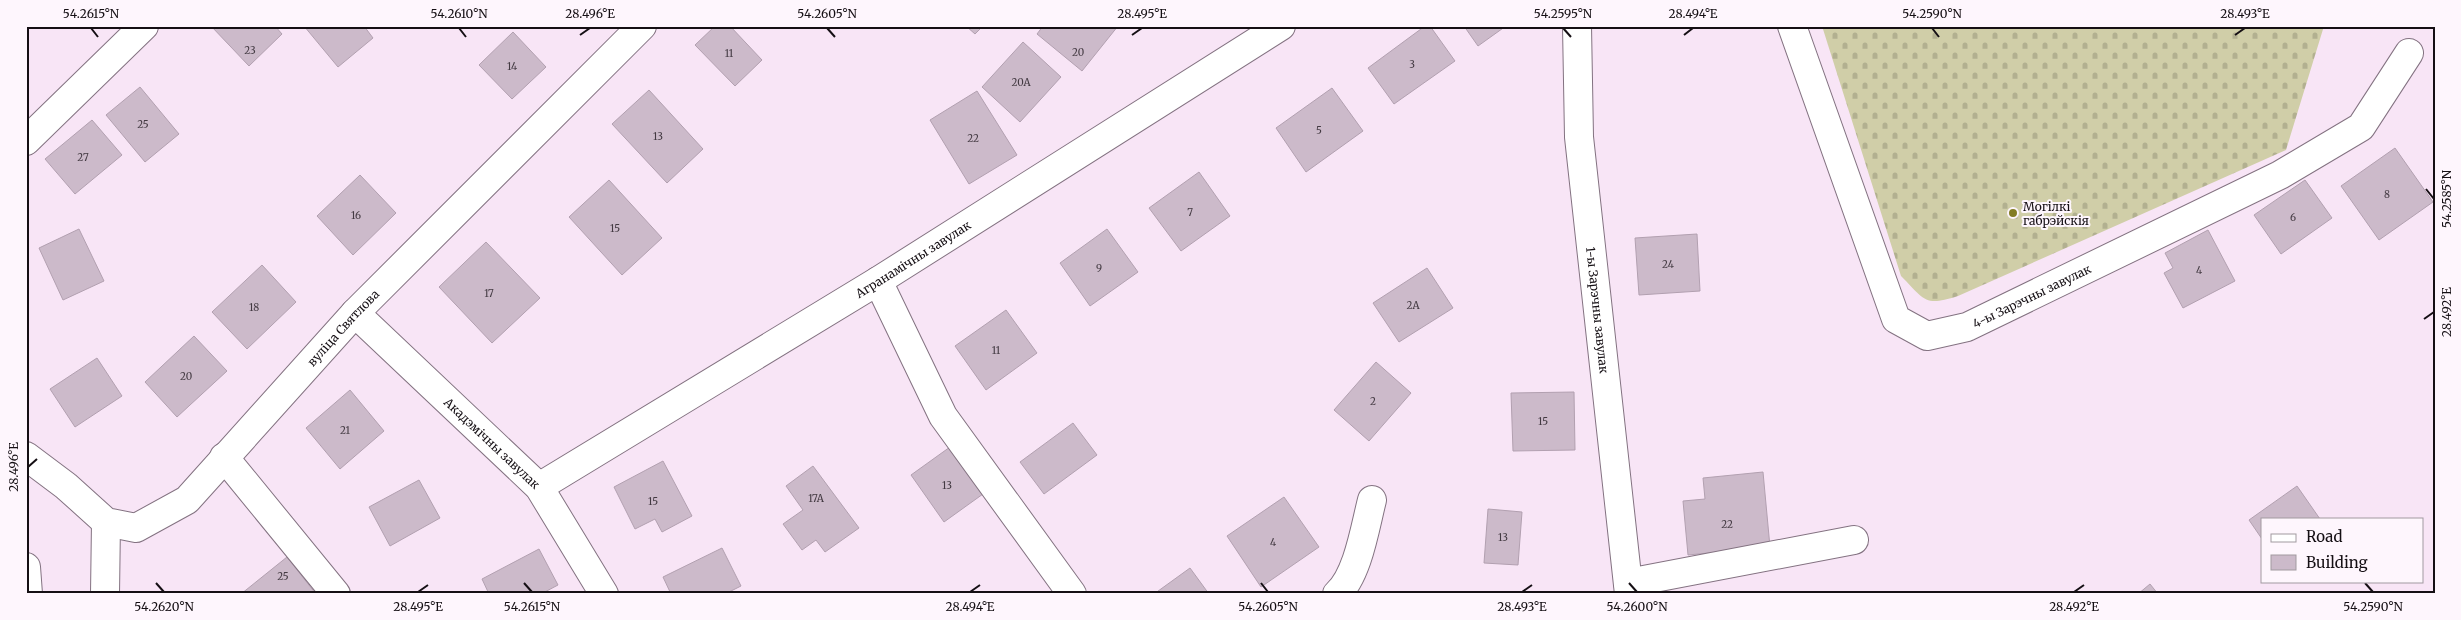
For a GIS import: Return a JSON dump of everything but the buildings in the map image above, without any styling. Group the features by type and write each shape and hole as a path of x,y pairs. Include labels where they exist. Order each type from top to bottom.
{"street":[{"path":"26,141 144,26"},
{"name":"вуліца Святлова","path":"106,522 136,528 187,500 354,313 642,26"},
{"name":"Агранамічны завулак","path":"539,487 878,281 1282,26"},
{"name":"1-ы Зарэчны завулак","path":"1577,26 1579,137 1628,588"},
{"name":"4-ы Зарэчны завулак","path":"1792,26 1896,319 1927,336 1967,327 2288,171 2361,127 2409,53"},
{"path":"878,281 943,416 1072,594"},
{"name":"Акадэмічны завулак","path":"354,313 539,487 604,594"},
{"path":"26,456 66,486 106,522 105,594"},
{"path":"224,457 336,594"},
{"path":"1337,594 1345,587 1357,555 1372,500"},
{"path":"1628,588 1854,540"},
{"path":"26,567 28,594"}],"green space":[{"name":"Могілкі габрэйскія","path":"1822,26 2324,26 2286,150 1958,296 1931,301 1921,296 1901,276"}],"place":[{"name":"Могілкі габрэйскія","path":"2013,213"}]}
